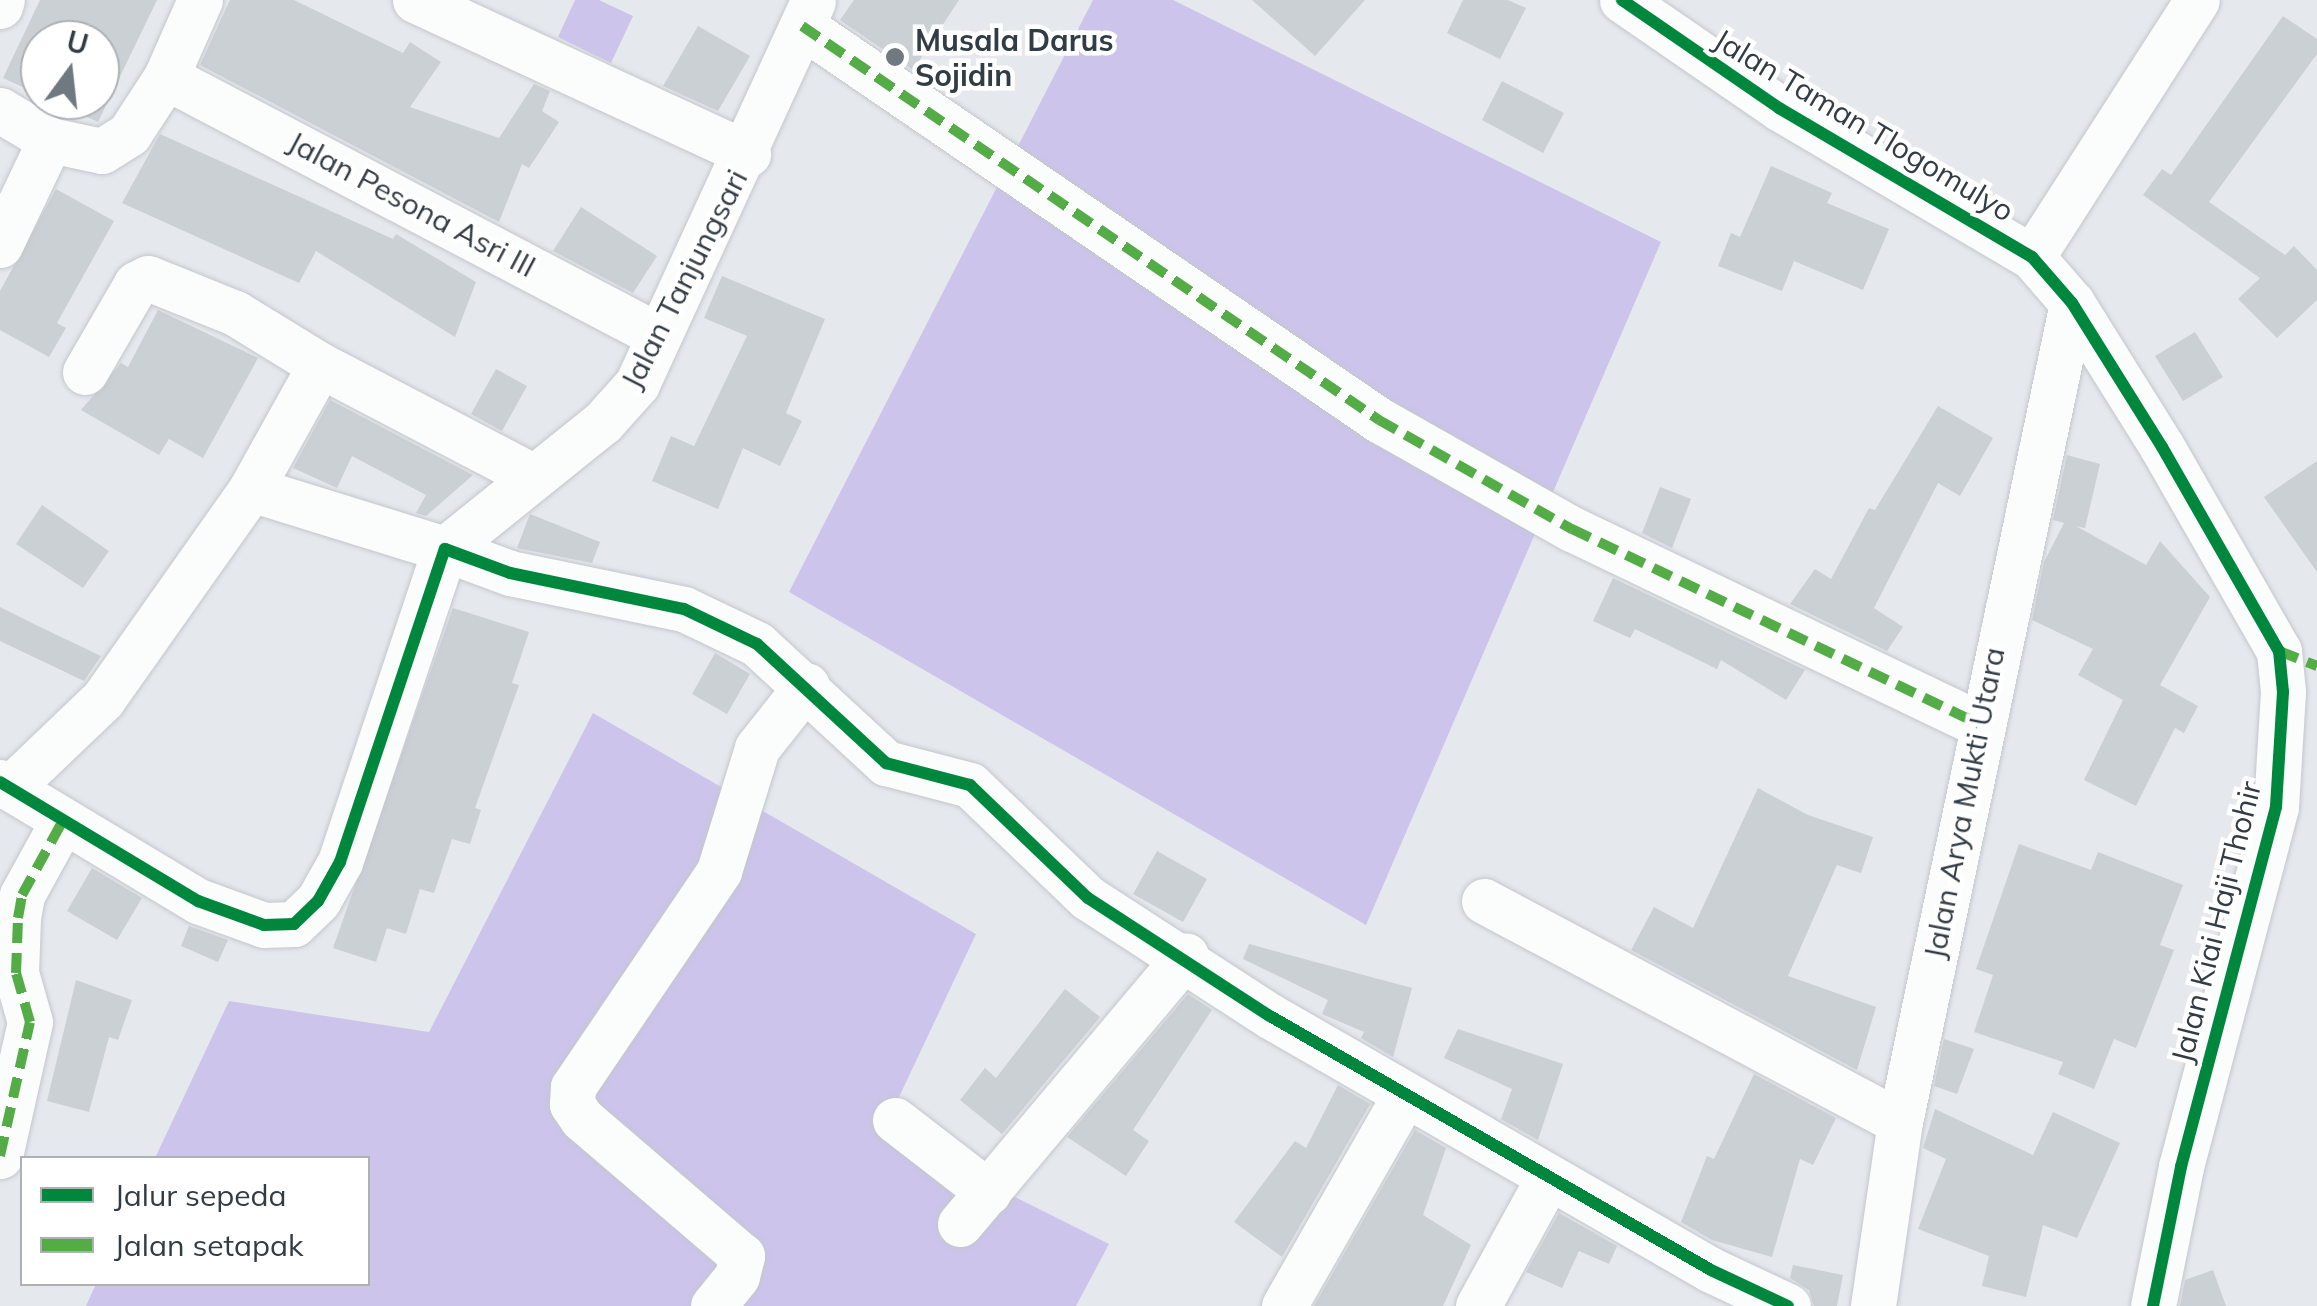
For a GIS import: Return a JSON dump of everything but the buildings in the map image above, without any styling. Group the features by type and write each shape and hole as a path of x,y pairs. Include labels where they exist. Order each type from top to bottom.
{"street":[{"path":"0,110 50,140 102,150 128,134 166,78 200,0"},
{"path":"415,0 748,154"},
{"name":"Jalan Taman Tlogomulyo","path":"1622,0 1779,108 2032,256"},
{"path":"2032,256 2196,0"},
{"path":"808,13 1379,420 1746,617 1979,724"},
{"name":"Jalan Tanjungsari","path":"446,549 614,410 637,384 657,335 748,154 808,13"},
{"name":"Jalan Pesona Asri III","path":"166,78 657,335"},
{"path":"0,244 50,140"},
{"name":"Jalan Kiai Haji Thohir","path":"2032,256 2072,304 2232,562 2298,658 2284,692 2276,808 2181,1168 2154,1306"},
{"path":"85,372 136,284 148,278 236,313 320,366 532,476"},
{"name":"Jalan Arya Mukti Utara","path":"1874,1306 1900,1122 1979,724 2072,304"},
{"path":"320,366 251,489 103,699 5,785 61,824 198,901 264,925 294,924 318,901 340,862 446,549"},
{"path":"251,489 446,549 510,573 684,609 756,644 806,685 868,751 886,763 970,785 1088,898 1186,956 1270,1016 1548,1178 1702,1288 1788,1306"},
{"path":"712,1306 737,1276 742,1256 582,1119 572,1087 719,871 756,748 806,685"},
{"path":"0,1156 30,1022 16,974 22,895 61,824"},
{"path":"1484,901 1900,1122"},
{"path":"895,1120 974,1208 1186,956"},
{"path":"1284,1306 1404,1095"},
{"path":"1478,1306 1548,1178"}],"shaded area":[{"path":"575,0 599,0 633,16 611,63 558,37"},
{"path":"1093,0 1173,0 1661,242 1366,925 789,592"},
{"path":"593,713 976,934 883,1131 1109,1244 1076,1306 86,1306 95,1286 370,1286 370,1156 156,1156 229,1001 429,1032"}],"marked path":[{"path":"802,26 1379,420 1572,529 1979,724"},
{"path":"2279,651 2317,666"},
{"path":"0,1156 30,1022 16,973 22,895 61,824"}],"cycle path":[{"path":"1622,0 1779,108 2032,257 2072,303 2162,447 2279,651 2283,692 2276,807 2181,1167 2153,1306"},
{"path":"0,782 198,901 264,925 294,924 318,901 340,862 445,549 510,573 684,609 757,644 886,763 970,785 1088,898 1270,1016 1711,1270 1788,1306"}],"place":[{"name":"Musala Darus Sojidin","path":"895,57"}]}
